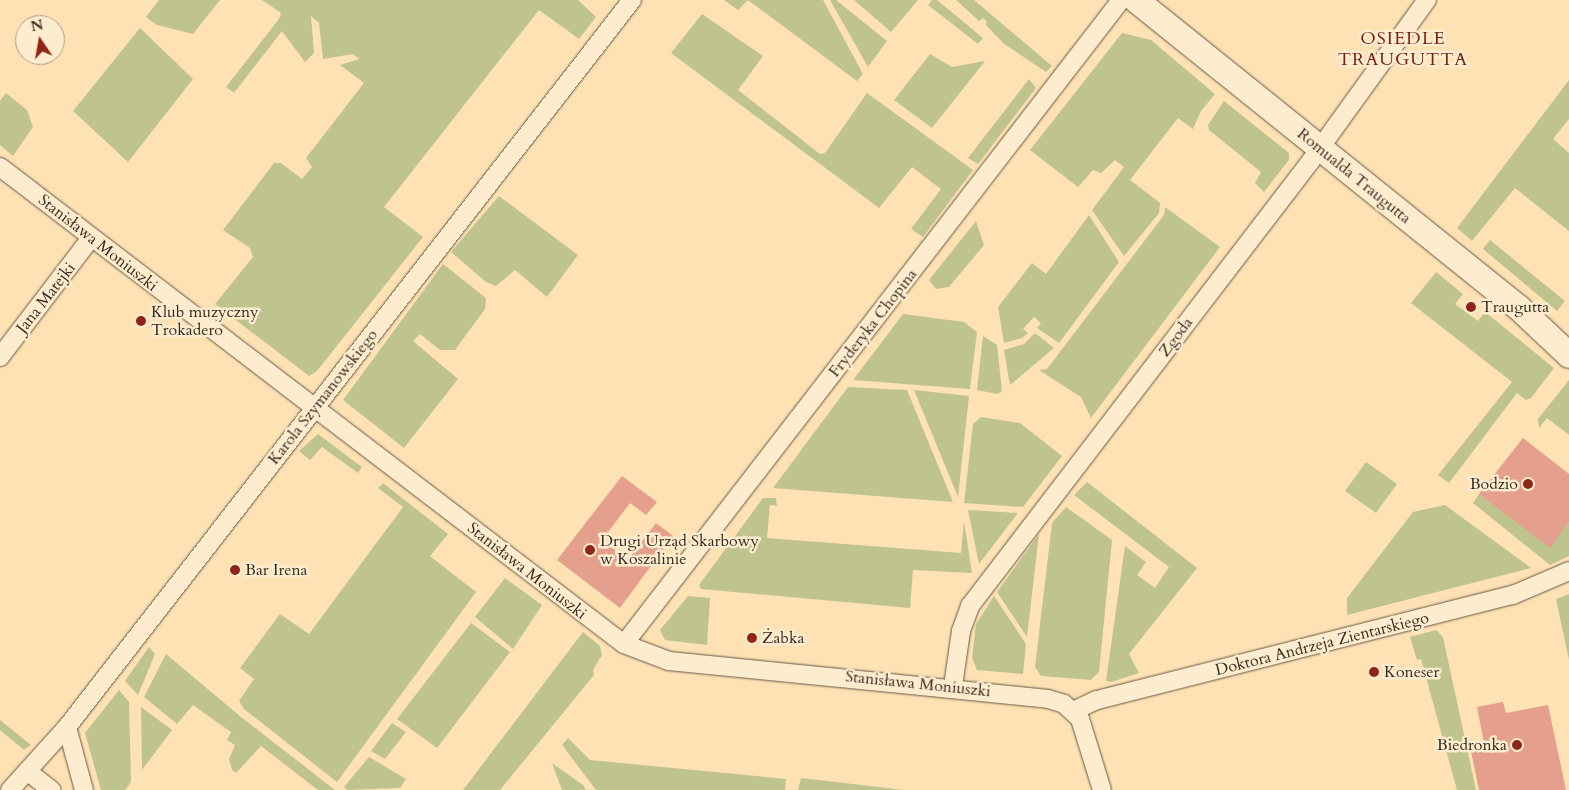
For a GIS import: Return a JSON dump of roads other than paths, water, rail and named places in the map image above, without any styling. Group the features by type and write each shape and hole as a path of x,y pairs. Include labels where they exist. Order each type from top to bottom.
{"main road":[{"name":"Romualda Traugutta","path":"1136,0 1518,307 1569,355"}],"street":[{"name":"Karola Szymanowskiego","path":"10,790 66,727 632,0"},
{"name":"Fryderyka Chopina","path":"624,644 1121,0"},
{"name":"Zgoda","path":"953,686 961,631 970,606 1320,149 1427,0"},
{"name":"Stanisława Moniuszki","path":"0,167 624,644 669,661 953,686 1048,698 1073,711"},
{"name":"Jana Matejki","path":"0,357 91,238"},
{"name":"Doktora Andrzeja Zientarskiego","path":"1073,711 1097,700 1514,595 1569,571"},
{"path":"1073,711 1088,736 1102,790"},
{"path":"66,727 84,790"},
{"path":"27,771 51,790"}],"place":[{"name":"Traugutta","path":"1471,307"},
{"name":"Klub muzyczny Trokadero","path":"141,321"},
{"name":"Bodzio","path":"1528,484"},
{"name":"Drugi Urząd Skarbowy w Koszalinie","path":"590,550"},
{"name":"Bar Irena","path":"235,570"},
{"name":"Żabka","path":"752,638"},
{"name":"Koneser","path":"1374,672"},
{"name":"Biedronka","path":"1517,745"}],"district":[{"name":"OSIEDLE TRAUGUTTA","path":"1403,50"}]}
